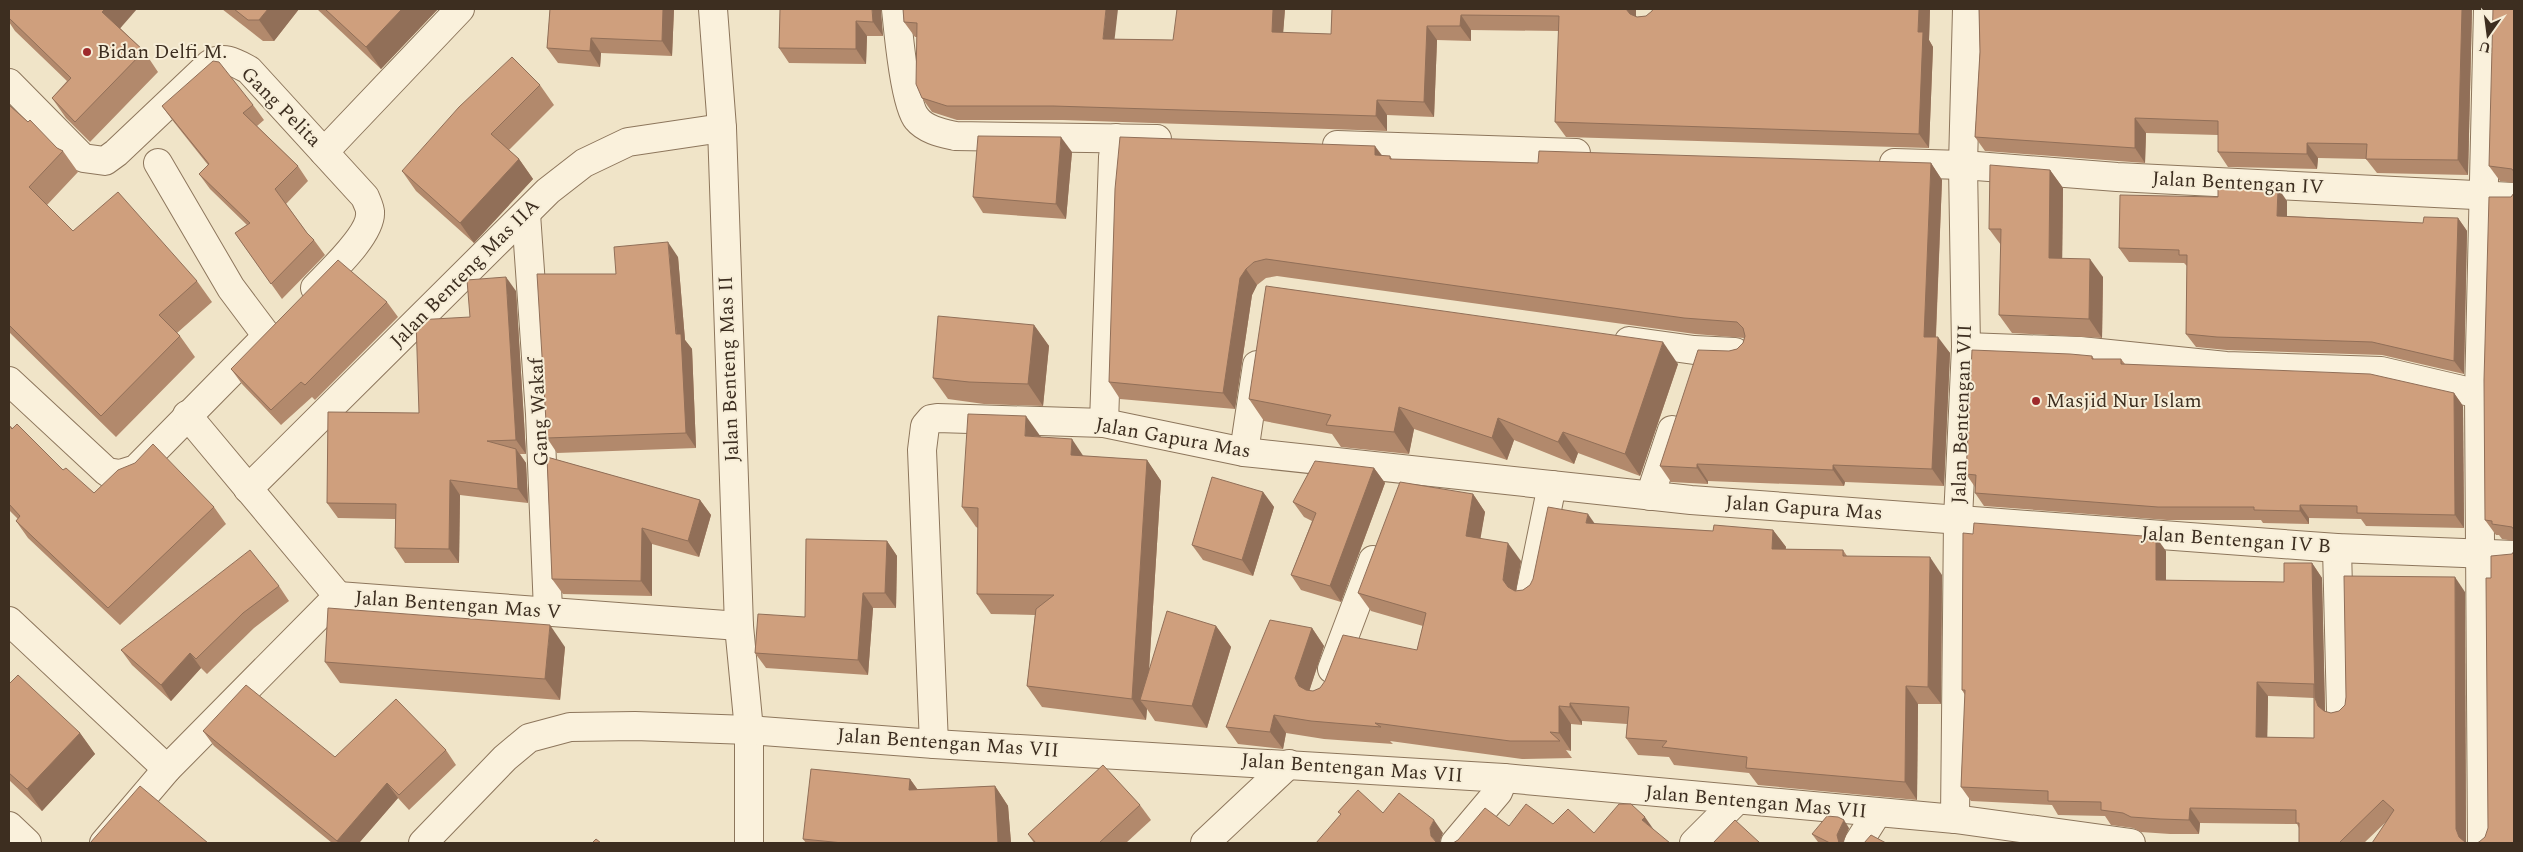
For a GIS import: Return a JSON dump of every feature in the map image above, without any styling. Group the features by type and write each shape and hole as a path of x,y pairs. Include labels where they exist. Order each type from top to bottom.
{"street":[{"path":"9,381 106,472 120,474 136,469 340,262 366,228 370,213 365,197 324,152 460,9"},
{"name":"Jalan Benteng Mas II","path":"713,9 722,128 739,626 749,730"},
{"path":"896,9 902,66 915,117 924,126 955,136 1186,140"},
{"name":"Jalan Bentengan VII","path":"1955,819 1958,520 1966,347 1963,165 1967,9"},
{"path":"2482,843 2479,394 2482,195 2488,9"},
{"name":"Gang Pelita","path":"9,83 83,158 105,161 116,153 210,64 218,59 233,61 249,70 324,152"},
{"name":"Jalan Benteng Mas IIA","path":"248,489 548,191 584,163 628,142 722,128"},
{"path":"1104,423 1113,157 1116,138"},
{"path":"1315,144 1604,153"},
{"name":"Jalan Bentengan IV","path":"1873,162 1963,165 2117,177 2514,197"},
{"path":"158,164 231,288 266,336"},
{"name":"Gang Wakaf","path":"526,214 540,414 548,611"},
{"path":"1244,452 1261,336"},
{"path":"1606,338 1699,350 1741,352"},
{"path":"1966,347 2080,351 2226,366 2381,371 2479,394"},
{"path":"1689,378 1699,350"},
{"path":"1650,496 1680,406"},
{"path":"187,416 338,596"},
{"name":"Jalan Gapura Mas","path":"934,744 922,450 926,426 931,419 1104,423 1244,452 1650,496 1958,520"},
{"path":"1396,497 1407,469"},
{"path":"1530,593 1552,485"},
{"name":"Jalan Bentengan IV B","path":"1958,520 2337,548 2514,555"},
{"path":"1323,693 1382,535"},
{"path":"2337,548 2341,712"},
{"name":"Jalan Bentengan Mas V","path":"104,843 166,769 338,596 739,626"},
{"path":"9,621 166,769"},
{"name":"Jalan Bentengan Mas VII","path":"423,843 505,758 529,738 570,727 635,726 749,730 934,744 1504,778 1955,819 2131,843"},
{"path":"749,730 749,843"},
{"path":"1205,843 1289,764"},
{"path":"1455,843 1498,792 1504,778"},
{"path":"1694,843 1737,800"},
{"path":"1858,843 1877,813"},
{"path":"9,826 27,843"}],"building":[{"name":"Bidan Delfi M.","path":"9,9 105,9 102,12 144,51 75,122 52,98 71,78 9,18"},
{"path":"234,9 268,9 259,20 248,20"},
{"path":"325,9 402,9 366,47"},
{"path":"550,9 663,9 662,41 591,38 590,51 547,48"},
{"path":"780,9 872,9 873,22 856,21 856,49 779,48"},
{"path":"903,9 1106,9 1103,39 1173,40 1177,9 1273,9 1272,32 1331,34 1332,9 1626,9 1630,14 1637,17 1646,16 1653,9 1919,9 1918,32 1923,32 1919,134 1555,122 1559,16 1461,15 1460,26 1427,26 1424,102 1377,100 1376,116 1053,106 947,106 922,98 916,84 917,23 904,22"},
{"path":"1979,9 2462,9 2458,160 2366,159 2367,144 2307,143 2307,154 2218,152 2218,121 2135,118 2135,148 1975,137 1980,52"},
{"path":"2493,9 2514,9 2514,172 2512,169 2489,166"},
{"path":"512,57 540,85 491,134 519,159 460,223 402,171 459,107"},
{"path":"213,61 219,62 253,105 243,113 298,166 275,189 314,240 271,284 235,233 250,223 199,174 209,164 162,106"},
{"path":"9,105 28,122 30,120 57,148 63,151 29,187 73,231 118,192 197,281 159,315 180,336 101,416 9,325"},
{"path":"978,136 1061,137 1056,204 973,197"},
{"path":"1120,137 1375,146 1375,155 1390,156 1390,159 1538,163 1539,151 1931,163 1924,337 1938,337 1932,469 1833,465 1833,470 1697,464 1697,468 1660,466 1698,350 1729,351 1737,349 1743,343 1745,336 1743,328 1737,322 1684,318 1266,259 1254,262 1240,278 1223,393 1109,382 1115,189"},
{"path":"1990,165 2050,170 2049,258 2090,259 2089,319 1999,315 2001,229 1989,229"},
{"path":"2218,185 2278,188 2277,216 2423,223 2424,217 2458,218 2454,361 2372,342 2217,337 2186,334 2187,255 2179,255 2179,250 2119,248 2120,195 2218,197"},
{"path":"2514,193 2514,530 2512,527 2492,524 2492,521 2485,520 2484,380 2489,197 2511,197"},
{"path":"668,242 676,334 681,334 686,433 547,438 537,274 616,274 614,247"},
{"path":"338,260 387,302 305,385 301,382 271,410 231,369"},
{"path":"506,277 516,440 487,441 516,449 518,489 450,480 449,549 395,548 396,504 327,503 328,412 419,413 416,320 470,317 467,280"},
{"path":"1266,286 1663,342 1625,454 1563,432 1558,442 1498,418 1492,438 1399,407 1394,432 1326,425 1331,415 1249,399"},
{"path":"938,316 1034,325 1028,384 969,382 933,378"},
{"path":"1972,350 2092,356 2092,359 2121,359 2121,364 2370,374 2454,393 2455,515 2357,513 2357,506 2300,505 2300,511 2254,510 2254,507 2158,507 1975,493 1976,475 1966,474"},
{"path":"968,414 1026,416 1025,436 1072,439 1071,455 1147,460 1132,699 1027,686 1036,609 1054,595 977,594 978,508 962,507"},
{"path":"17,424 63,470 66,468 94,493 118,470 135,463 153,444 214,507 108,608 16,521 20,516 9,504 9,425 12,429"},
{"path":"547,457 700,500 688,541 642,528 641,581 552,579"},
{"path":"1315,461 1374,468 1330,586 1291,575 1316,513 1293,502"},
{"path":"1212,477 1263,492 1242,560 1192,545"},
{"path":"1400,482 1473,494 1466,536 1508,543 1503,580 1508,587 1515,591 1523,590 1530,585 1533,579 1548,507 1588,514 1586,523 1713,531 1714,525 1773,530 1772,549 1843,550 1843,556 1930,557 1928,687 1906,686 1905,782 1746,768 1747,757 1662,747 1667,741 1626,738 1629,707 1570,703 1570,707 1559,706 1559,733 1550,732 1560,741 1510,741 1375,723 1381,727 1311,721 1274,715 1270,732 1226,727 1270,620 1312,628 1295,678 1299,686 1306,690 1313,691 1320,688 1325,681 1343,635 1417,650 1426,613 1358,593"},
{"path":"1974,523 2156,537 2156,580 2284,582 2284,563 2312,563 2315,698 2318,706 2324,711 2331,713 2339,711 2345,705 2346,697 2344,576 2455,577 2456,829 2459,837 2469,843 2372,843 2394,810 2383,800 2339,843 2299,843 2299,823 2296,823 2296,810 2190,808 2189,820 2160,819 2131,817 2123,813 2101,810 2101,802 2048,801 2048,791 1961,787 1965,690 1962,690 1963,533 1973,534","holes":["2257,682 2314,684 2314,738 2256,737"]},
{"path":"806,539 887,541 885,593 863,593 858,660 755,653 758,614 805,617"},
{"path":"250,550 279,586 243,613 196,659 190,653 161,685 121,650"},
{"path":"2514,551 2514,843 2476,843 2485,837 2488,828 2486,578 2491,578 2491,556 2512,554"},
{"path":"328,608 550,625 545,679 325,662"},
{"path":"1167,611 1216,626 1192,706 1140,700"},
{"path":"18,675 80,733 27,789 9,773 9,684"},
{"path":"246,685 335,757 396,699 446,750 399,795 387,783 337,841 203,731"},
{"path":"1103,765 1140,805 1099,843 1036,843 1028,834"},
{"path":"811,769 910,779 909,790 995,786 998,843 843,843 803,839"},
{"path":"140,786 208,843 90,843"},
{"path":"1358,790 1383,813 1399,793 1434,820 1430,828 1431,836 1439,843 1316,843 1341,814 1338,812"},
{"path":"1526,804 1553,824 1568,809 1594,833 1619,804 1631,804 1645,817 1642,820 1670,843 1453,843 1458,840 1485,808 1509,826"},
{"path":"1827,816 1838,817 1844,820 1837,835 1839,843 1830,843 1812,834"},
{"path":"1735,820 1760,843 1713,843"},
{"path":"1871,835 1886,843 1864,843"},
{"path":"596,839 601,843 592,843"}],"place":[{"name":"Bidan Delfi M.","path":"87,52"},
{"name":"Masjid Nur Islam","path":"2036,401"}]}
